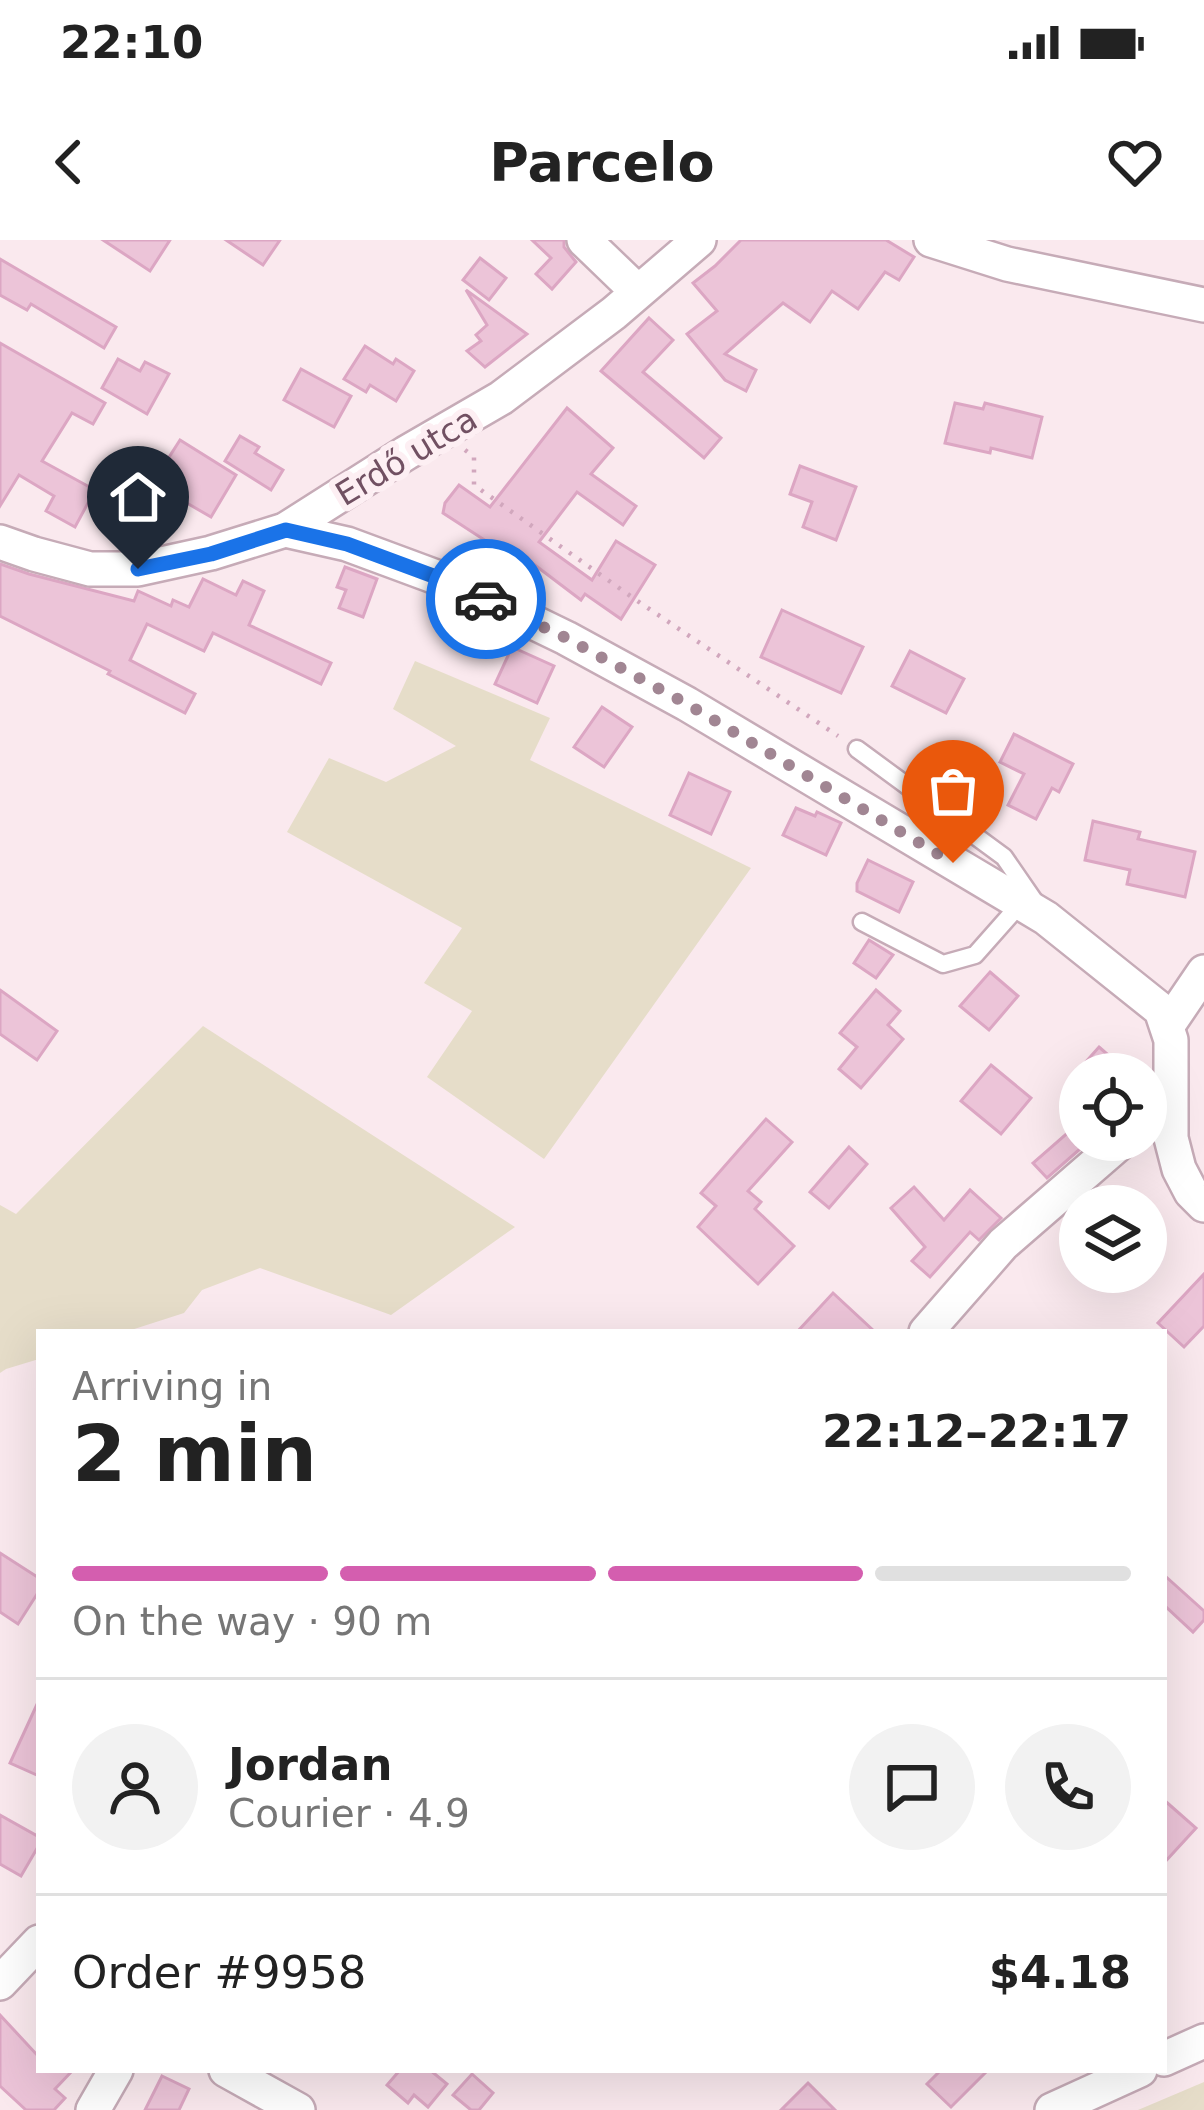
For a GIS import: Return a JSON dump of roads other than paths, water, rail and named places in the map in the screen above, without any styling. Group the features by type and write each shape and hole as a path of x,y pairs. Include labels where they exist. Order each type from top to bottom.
{"street":[{"path":"584,240 637,291"},
{"name":"Erdő utca","path":"0,542 90,569 138,569 211,554 286,530 501,398 614,313 699,240"},
{"path":"931,240 1007,264 1204,305"},
{"path":"286,530 347,544 455,584 566,638 687,704 1034,911 1161,1010 1171,1040 1167,1063"},
{"path":"1168,1025 1204,972"},
{"path":"1167,1128 1179,1169 1191,1192 1204,1204"},
{"path":"929,1329 1003,1244 1099,1161"},
{"path":"0,1983 36,1946"},
{"path":"1167,2058 1204,2041"},
{"path":"93,2110 114,2073"},
{"path":"231,2073 298,2110"},
{"path":"1052,2110 1133,2073"}],"lane":[{"path":"857,749 1004,856 1034,911 975,955 943,964 862,922"}]}
